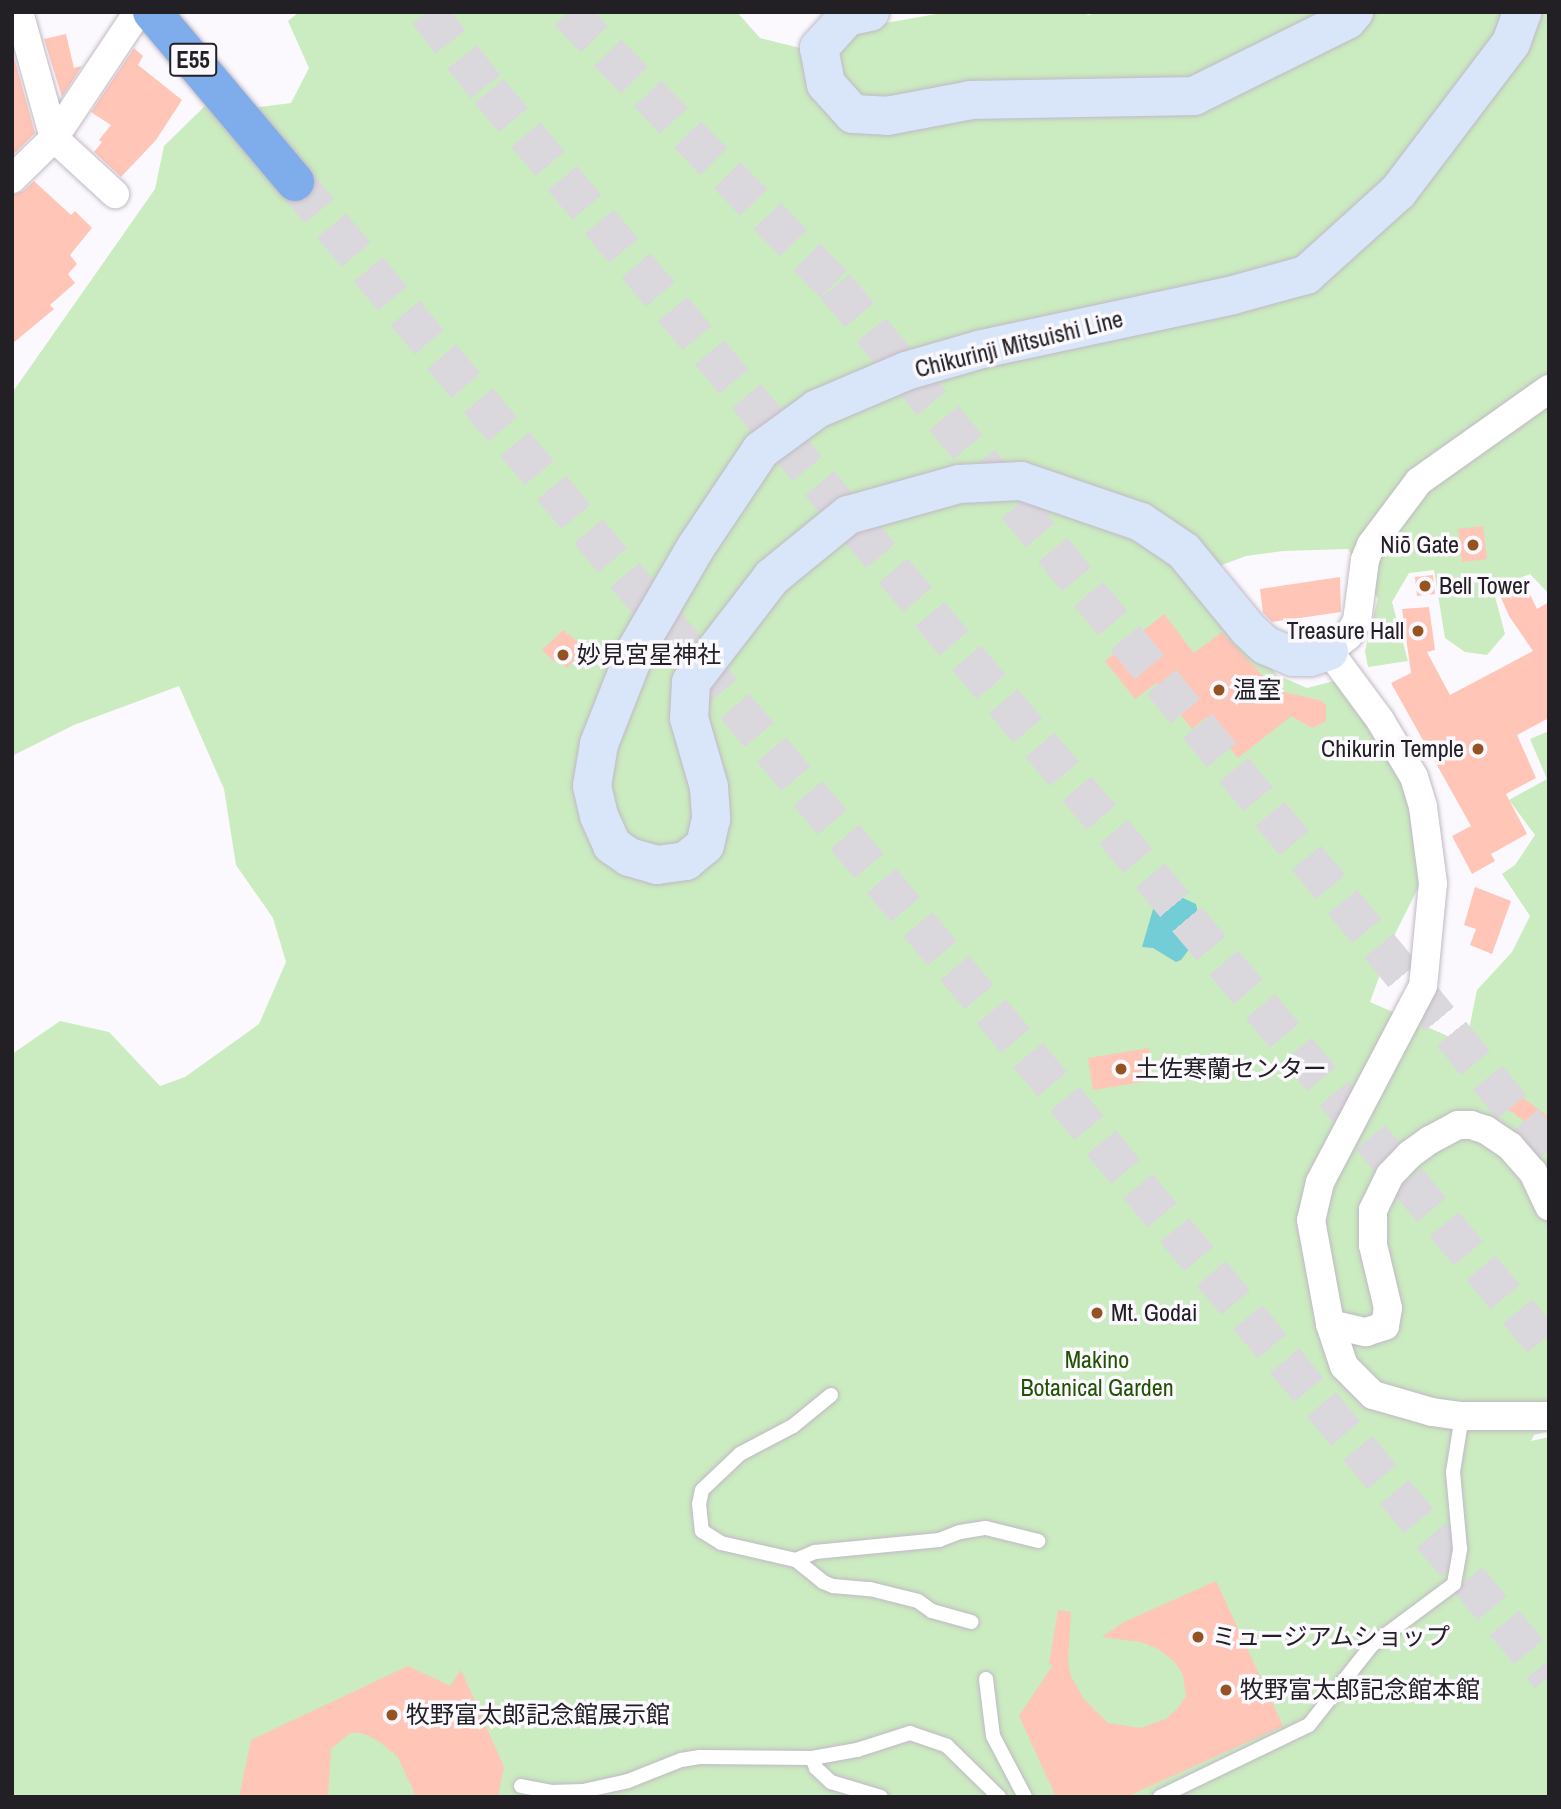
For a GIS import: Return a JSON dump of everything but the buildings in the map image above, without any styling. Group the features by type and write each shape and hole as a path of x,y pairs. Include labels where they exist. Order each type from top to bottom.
{"highway":[{"name":"E55","path":"152,12 295,182"}],"main road":[{"path":"870,12 847,17 819,48 826,84 853,114 887,116 972,100 1194,96 1347,20 1354,12"},
{"name":"Chikurinji Mitsuishi Line","path":"1329,651 1310,657 1293,657 1265,645 1184,551 1141,522 1021,481 959,484 848,515 772,577 691,682 689,718 709,787 711,818 705,845 686,861 657,865 629,857 612,845 599,816 592,786 599,744 636,650 696,547 761,450 817,409 906,371 982,349 1233,295 1307,275 1398,192 1511,43 1522,12"}],"street":[{"path":"19,12 54,138 115,194"},
{"path":"12,179 54,138 138,12"},
{"path":"1549,389 1419,481 1371,545 1365,560 1357,621 1348,636 1329,651 1380,720 1414,777 1423,807 1433,883 1423,986 1320,1182 1311,1220 1330,1324 1345,1366 1373,1395 1407,1406 1462,1416 1549,1416"},
{"path":"1330,1324 1366,1332 1385,1326 1388,1308 1373,1245 1373,1210 1390,1175 1409,1155 1448,1130 1458,1125 1471,1125 1486,1130 1510,1146 1533,1172 1549,1206"}],"lane":[{"path":"831,1395 793,1426 740,1454 702,1490 702,1531 721,1544 796,1560 823,1582 833,1586 883,1592 918,1601 932,1611 972,1622"},
{"path":"1160,1797 1309,1725 1372,1645 1454,1584 1460,1549 1453,1472 1462,1416"},
{"path":"796,1560 816,1552 939,1541 960,1532 986,1528 1038,1541"},
{"path":"986,1679 993,1736 1025,1797"},
{"path":"521,1786 551,1792 583,1790 628,1781 681,1760 700,1757 812,1758 857,1750 900,1734 920,1734 947,1746 999,1797"},
{"path":"812,1758 816,1768 831,1782 881,1797"}],"green space":[{"name":"Makino Botanical Garden","path":"299,12 737,12 760,38 816,52 868,26 948,12 1084,12 1088,15 1099,12 1549,12 1549,594 1530,574 1493,589 1505,634 1487,655 1465,652 1445,638 1434,570 1409,573 1392,602 1408,661 1368,667 1365,651 1378,598 1361,579 1361,571 1348,549 1283,551 1246,556 1192,576 1277,675 1307,688 1334,681 1369,724 1421,810 1420,884 1395,934 1370,1002 1466,1044 1477,990 1512,952 1530,916 1502,874 1515,865 1535,835 1509,800 1547,779 1530,739 1549,731 1549,1431 1534,1435 1531,1441 1549,1437 1549,1797 12,1797 12,1054 60,1021 109,1032 160,1086 185,1077 259,1024 286,962 273,918 236,865 224,789 179,686 74,725 12,756 12,393 155,189 164,146 207,104 251,108 291,103 309,68 288,21"}],"water":[{"path":"1183,898 1196,904 1198,913 1193,944 1181,960 1176,962 1153,948 1142,947 1156,899"}],"tunnel":[{"path":"427,12 489,91 1549,1349"},
{"path":"568,12 835,286 1549,1152"},
{"path":"295,182 1549,1676"}],"place":[{"name":"Niō Gate","path":"1473,545"},
{"name":"Bell Tower","path":"1425,586"},
{"name":"Treasure Hall","path":"1418,631"},
{"name":"妙見宮星神社","path":"563,655"},
{"name":"温室","path":"1219,690"},
{"name":"Chikurin Temple","path":"1478,749"},
{"name":"土佐寒蘭センター","path":"1121,1069"},
{"name":"Mt. Godai","path":"1097,1313"},
{"name":"ミュージアムショップ","path":"1198,1637"},
{"name":"牧野富太郎記念館本館","path":"1226,1690"},
{"name":"牧野富太郎記念館展示館","path":"392,1715"}]}
